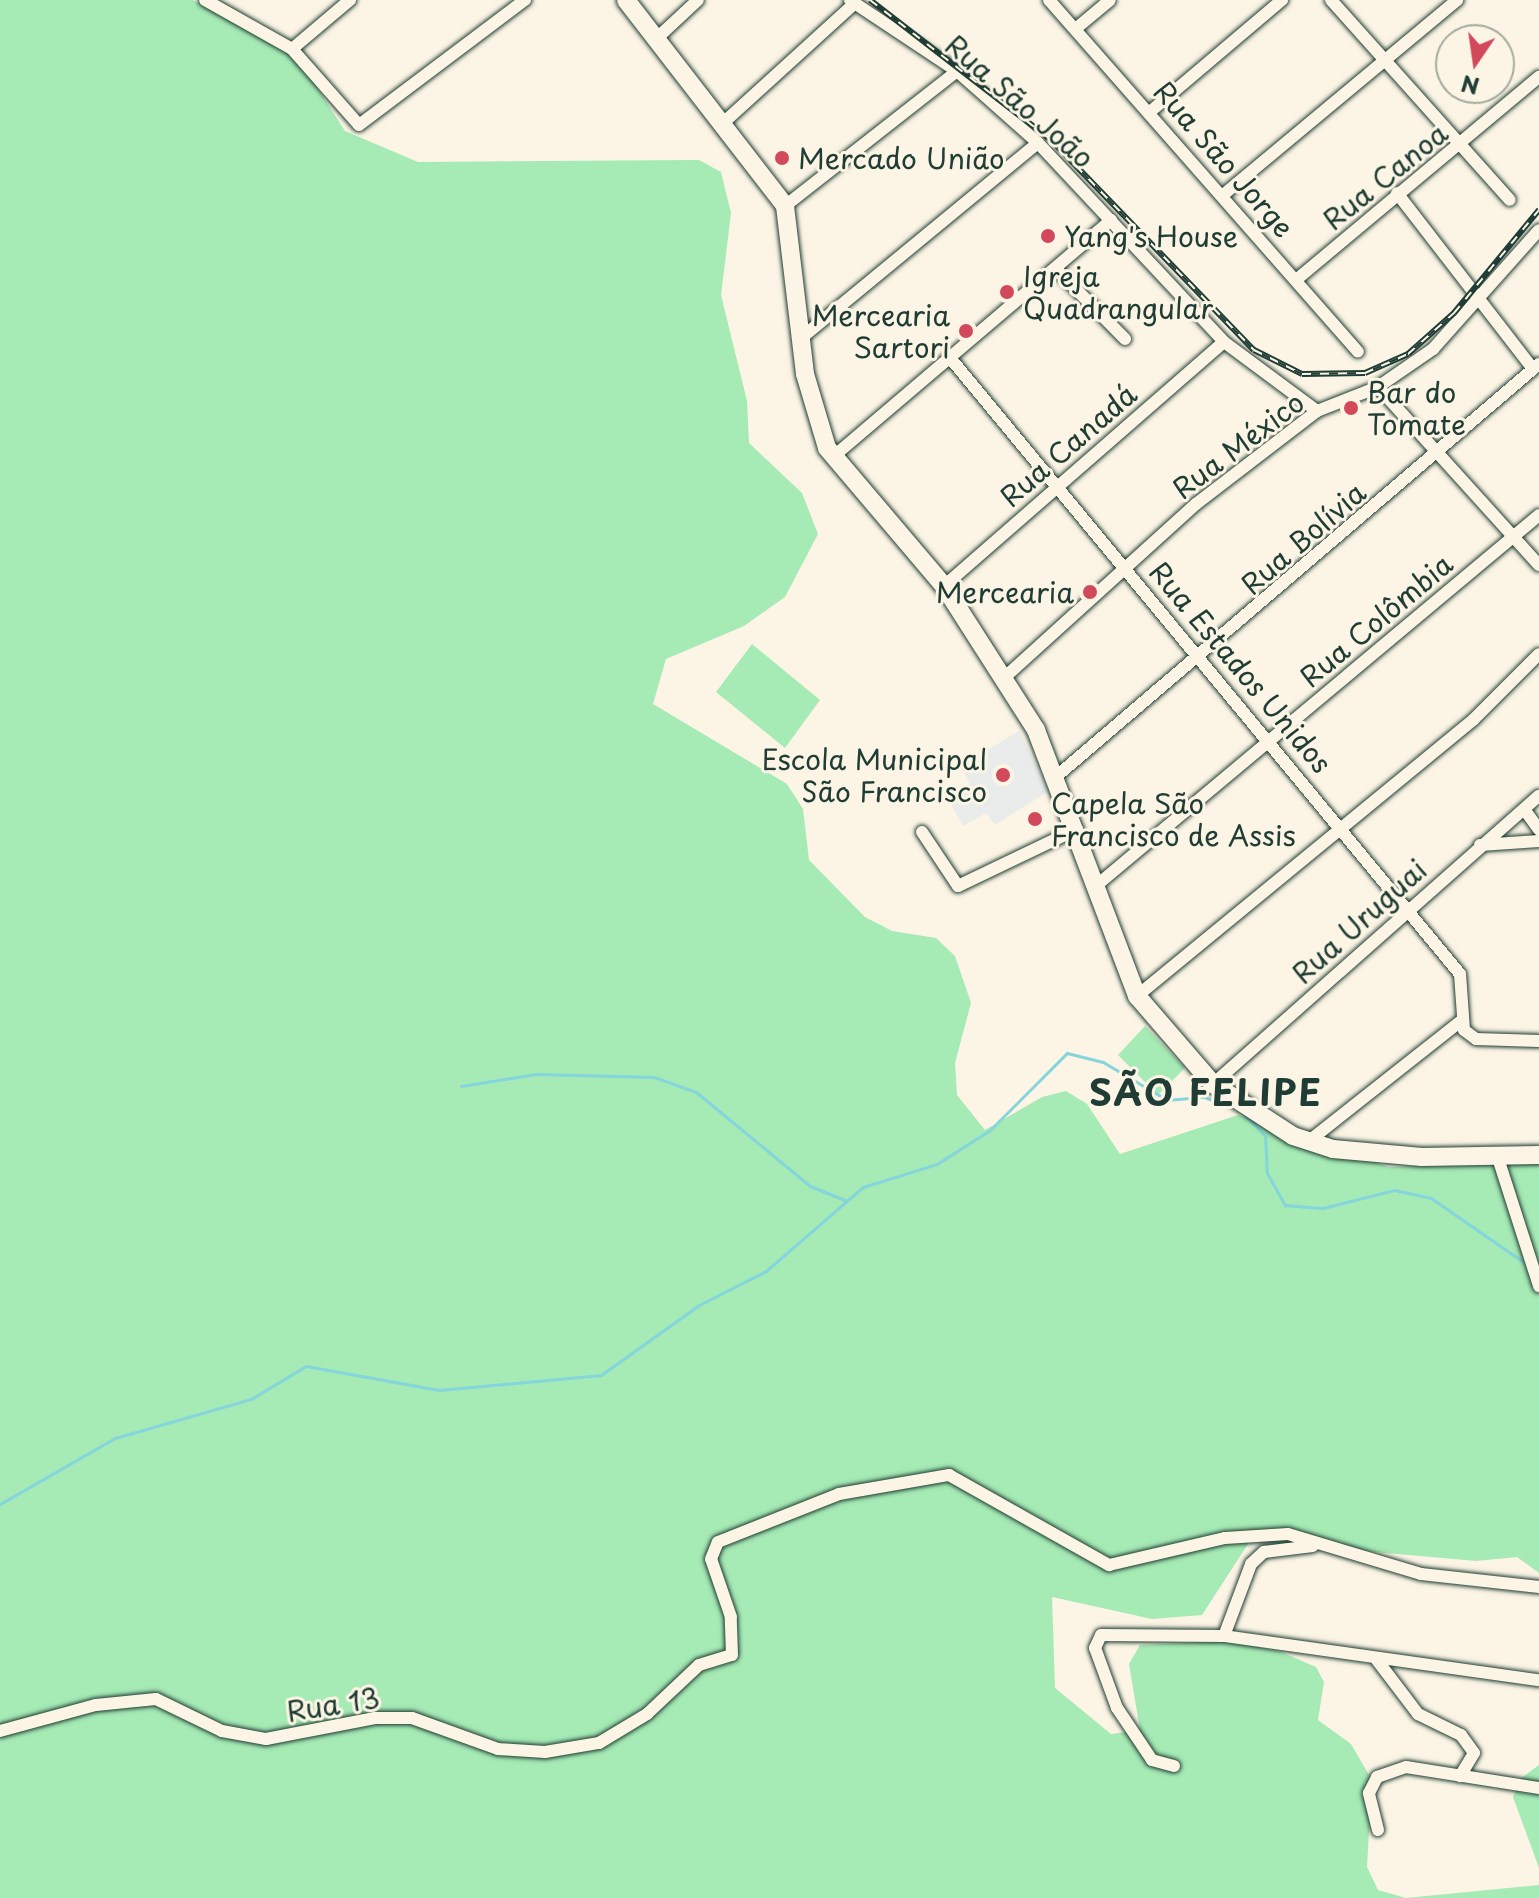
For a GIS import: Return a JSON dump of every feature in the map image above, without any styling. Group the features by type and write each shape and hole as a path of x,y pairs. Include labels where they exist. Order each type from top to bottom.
{"street":[{"path":"205,0 292,49 359,125 525,0"},
{"path":"292,49 350,0"},
{"path":"626,0 785,206 800,339 812,402 834,456 944,586 1005,677 1058,775 1097,885 1121,968 1137,996 1213,1084 1309,1141 1422,1157 1539,1155"},
{"path":"656,39 698,0"},
{"name":"Rua São Jorge","path":"1049,0 1079,26 1358,352"},
{"path":"1079,26 1110,0"},
{"path":"1151,111 1282,0"},
{"path":"1331,0 1382,62 1510,200"},
{"path":"1223,195 1457,0"},
{"path":"722,124 852,2"},
{"name":"Rua São João","path":"852,2 957,71 1038,143 1224,342 1317,411"},
{"path":"785,206 957,71"},
{"name":"Rua Canoa","path":"1296,280 1397,193 1460,147 1539,77"},
{"path":"800,339 1038,143"},
{"path":"1397,193 1536,366"},
{"path":"834,456 1057,270 1111,220"},
{"name":"Rua México","path":"1005,677 1196,504 1317,411 1378,387 1433,349 1482,300 1537,237"},
{"path":"1057,270 1125,339"},
{"name":"Rua Canadá","path":"944,586 1224,342"},
{"name":"Rua Estados Unidos","path":"951,359 1056,488 1342,824 1405,912 1460,974 1462,1020"},
{"name":"Rua Bolívia","path":"1058,775 1201,658 1536,366"},
{"path":"1378,387 1539,565"},
{"name":"Rua Colômbia","path":"1097,885 1539,515"},
{"path":"1137,996 1342,824 1473,720 1539,654"},
{"name":"Rua Uruguai","path":"1213,1084 1539,796"},
{"path":"1524,809 1539,830"},
{"path":"922,832 958,886 1077,829"},
{"path":"1480,845 1539,841"},
{"path":"1309,1141 1462,1020 1476,1039 1539,1041"},
{"path":"1497,1155 1539,1286"},
{"name":"Rua 13","path":"0,1731 96,1705 156,1699 222,1731 266,1739 375,1718 412,1718 498,1749 545,1752 599,1743 627,1728 699,1665 732,1655 736,1641 711,1559 718,1542 839,1494 935,1477 963,1482 1109,1565 1225,1538 1288,1534 1325,1546"},
{"path":"1224,1636 1251,1564 1264,1552 1325,1546 1472,1584 1539,1587"},
{"path":"1174,1766 1152,1760 1139,1744 1095,1648 1101,1635 1139,1631 1224,1636 1377,1660 1539,1680"},
{"path":"1377,1660 1418,1714 1461,1735 1474,1753 1460,1776"},
{"path":"1378,1830 1369,1793 1377,1777 1406,1767 1539,1788"}],"shaded area":[{"name":"Escola Municipal São Francisco","path":"1019,731 1049,791 995,825 986,813 963,826 947,797 970,784 961,766"}],"green space":[{"path":"0,0 193,0 291,47 345,131 418,162 699,160 721,172 731,213 721,295 747,401 749,443 802,493 818,534 785,597 744,626 666,659 653,704 787,784 803,809 809,860 865,917 892,931 936,938 955,956 971,1003 955,1063 957,1095 985,1130 1042,1097 1066,1091 1087,1104 1120,1154 1238,1115 1389,1167 1539,1162 1539,1573 1517,1557 1476,1561 1250,1541 1202,1615 1152,1619 1052,1597 1055,1688 1111,1734 1140,1730 1129,1664 1140,1645 1231,1641 1281,1652 1316,1667 1324,1682 1318,1720 1351,1744 1372,1780 1367,1867 1378,1890 1406,1898 0,1898"},
{"path":"752,644 820,700 785,748 716,692"},
{"path":"1145,1026 1185,1068 1158,1095 1118,1055"},
{"path":"1539,1765 1539,1868 1513,1797 1520,1779"},
{"path":"1539,1885 1539,1898 1406,1898"}],"waterway":[{"path":"0,1504 115,1438 251,1399 306,1366 439,1390 601,1375 699,1305 766,1271 863,1187 937,1164 990,1130 1067,1053 1103,1062 1167,1100 1204,1097 1232,1107"},
{"path":"461,1086 536,1074 654,1077 696,1092 810,1186 845,1200"},
{"path":"1242,1112 1265,1136 1267,1173 1285,1205 1323,1208 1394,1190 1431,1198 1522,1261"}],"railway":[{"path":"870,0 1051,140 1254,350 1302,374 1365,373 1408,354 1454,313 1539,210"}],"place":[{"name":"Mercado União","path":"782,158"},
{"name":"Yang's House","path":"1048,236"},
{"name":"Igreja Quadrangular","path":"1007,292"},
{"name":"Mercearia Sartori","path":"966,331"},
{"name":"Bar do Tomate","path":"1351,408"},
{"name":"Mercearia","path":"1090,592"},
{"name":"Escola Municipal São Francisco","path":"1003,775"},
{"name":"Capela São Francisco de Assis","path":"1035,819"}],"district":[{"name":"SÃO FELIPE","path":"1206,1092"}]}
